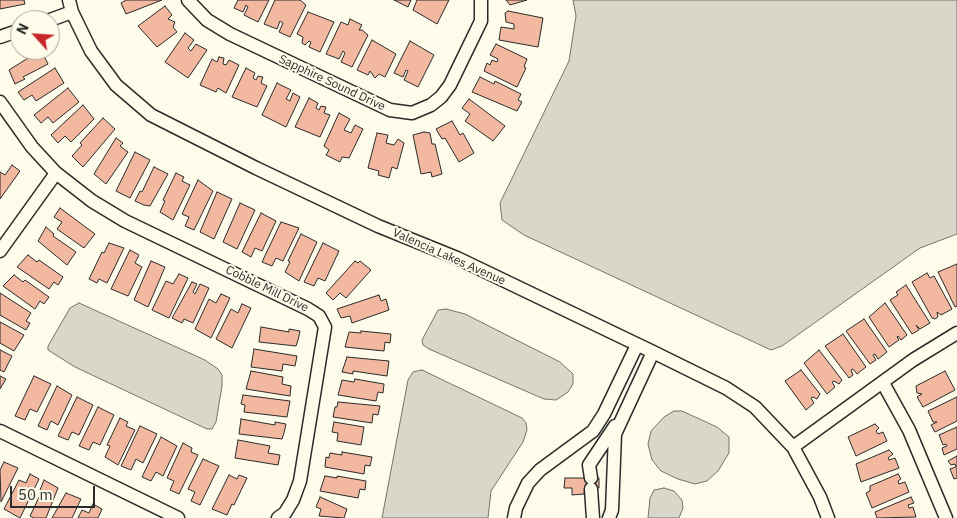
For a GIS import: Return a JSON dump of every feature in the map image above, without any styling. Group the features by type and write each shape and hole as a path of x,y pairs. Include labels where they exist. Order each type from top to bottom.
{"street":[{"name":"Sapphire Sound Drive","path":"188,0 207,20 230,34 390,110 412,113 431,105 441,98 450,85 481,21 481,0"},
{"path":"60,13 71,6"},
{"name":"Valencia Lakes Avenue","path":"71,6 91,52 116,85 151,115 264,172 378,226 457,258 653,352 726,388 755,407 793,448 820,497 828,518"},
{"name":"Cobble Mill Drive","path":"0,102 32,147 56,173 92,200 126,221 300,304 319,316 325,327 300,480 293,500 285,513 278,518"},
{"path":"0,251 56,173"},
{"path":"793,448 883,383 957,333"},
{"path":"514,518 516,508 528,483 540,470 593,431 604,414 637,345"},
{"path":"609,518 612,510 615,434 653,352"},
{"path":"883,383 909,430 946,518"},
{"path":"594,518 590,465 626,408"},
{"path":"0,431 178,518"}],"shaded area":[{"path":"573,0 957,0 957,234 920,248 782,346 771,350 524,235 502,220 500,203 569,61 576,16"},
{"path":"79,303 205,360 218,369 222,375 222,386 216,422 212,429 207,429 75,367 48,350 48,346 70,308"},
{"path":"446,309 465,314 560,362 573,374 573,384 568,392 556,400 544,399 423,345 422,340 438,310"},
{"path":"422,370 522,418 526,423 527,430 523,442 491,491 488,518 382,518 408,380 413,372"},
{"path":"674,411 682,411 717,427 729,437 729,453 718,471 707,481 695,484 678,479 661,471 652,460 648,444 651,431 664,417"},
{"path":"664,488 674,491 682,500 683,508 679,518 648,518 650,498 654,490"}],"building":[{"path":"0,0 24,0 25,4 0,9"},
{"path":"126,0 162,0 126,14 121,3"},
{"path":"238,0 269,0 258,22 244,15 248,7 246,5 243,12 234,8"},
{"path":"275,0 300,0 306,5 290,37 279,32 283,23 280,21 277,29 264,24"},
{"path":"394,0 411,0 408,7"},
{"path":"417,0 449,0 437,24 413,10"},
{"path":"506,0 527,0 510,5"},
{"path":"165,6 172,15 168,19 175,22 173,27 177,32 157,47 138,26"},
{"path":"508,11 543,18 538,47 499,40 501,27 514,29 514,24 506,22 505,13"},
{"path":"308,12 334,22 320,52 309,47 311,42 309,41 305,45 302,43 303,37 297,34"},
{"path":"350,19 362,25 359,30 368,35 352,67 341,62 345,53 343,51 339,59 326,54 341,22 348,25"},
{"path":"185,33 194,40 188,48 191,51 196,44 207,50 188,78 165,62"},
{"path":"372,40 396,54 385,77 379,74 375,78 370,71 368,75 357,70"},
{"path":"410,41 434,55 418,87 404,80 408,71 406,70 403,77 394,73"},
{"path":"496,44 527,59 524,67 526,68 517,87 484,71 487,63 490,65 492,60 497,62 498,59 490,55"},
{"path":"219,57 224,58 223,64 226,65 229,60 239,65 226,93 218,88 216,92 200,85 212,59 217,62"},
{"path":"25,60 46,60 48,64 23,77 25,79 15,84 9,70"},
{"path":"55,68 64,83 36,101 32,95 24,100 18,92"},
{"path":"246,68 255,73 253,78 256,80 258,76 263,77 261,83 267,86 257,107 232,97"},
{"path":"480,77 494,84 495,81 521,94 518,100 522,102 517,111 472,92"},
{"path":"277,83 291,90 286,99 290,101 293,93 300,97 286,127 262,115"},
{"path":"68,88 79,102 53,123 48,117 41,123 34,115"},
{"path":"309,98 318,103 316,108 319,110 321,106 326,107 324,113 330,115 320,137 295,127"},
{"path":"469,99 505,126 493,141 465,121 470,114 462,108"},
{"path":"83,105 94,119 71,142 65,136 58,143 51,135"},
{"path":"339,113 350,119 344,130 351,133 355,125 363,129 349,158 342,157 340,162 326,155 329,150 324,146"},
{"path":"103,118 115,129 83,167 72,156 82,145 80,143"},
{"path":"452,121 460,135 463,133 474,153 459,162 445,138 442,139 436,129"},
{"path":"424,132 430,133 432,144 435,144 442,174 432,177 431,172 421,174 413,135"},
{"path":"377,133 388,135 386,143 394,145 398,139 404,143 397,169 392,167 389,178 378,175 379,171 368,168"},
{"path":"116,138 123,143 120,146 128,152 106,184 94,174"},
{"path":"135,152 150,160 130,198 116,191"},
{"path":"12,165 20,171 0,199 0,172 5,175"},
{"path":"154,167 168,174 150,206 144,205 135,201 140,191 142,192"},
{"path":"176,173 184,177 182,181 190,185 173,220 160,212 165,201 163,200"},
{"path":"198,180 213,191 194,230 185,226 189,217 182,214"},
{"path":"217,192 232,199 214,239 200,232"},
{"path":"240,203 255,210 237,249 223,242"},
{"path":"60,208 95,234 84,248 57,229 62,222 54,217"},
{"path":"261,213 276,221 262,251 255,248 251,257 242,252"},
{"path":"281,222 299,228 283,261 276,258 272,266 262,262"},
{"path":"46,227 54,234 53,236 76,252 67,265 38,241"},
{"path":"301,234 317,242 299,281 285,272 290,262 288,261"},
{"path":"109,243 124,248 107,283 99,279 97,283 89,279 102,252 104,253"},
{"path":"323,243 339,251 325,281 318,278 314,286 304,282"},
{"path":"130,250 139,255 135,263 142,267 128,296 111,289"},
{"path":"28,255 37,262 39,260 63,277 58,285 54,282 49,289 17,267"},
{"path":"151,261 165,267 148,307 134,300"},
{"path":"355,261 358,263 360,261 371,270 346,298 340,293 333,300 326,293"},
{"path":"957,264 957,306 955,307 938,272"},
{"path":"927,273 930,278 934,276 952,309 941,315 937,312 938,317 935,319 932,318 912,282"},
{"path":"179,274 188,278 169,318 152,310 166,281 173,284"},
{"path":"14,275 23,282 25,280 49,297 44,304 40,301 35,309 3,286"},
{"path":"192,282 197,284 193,292 195,294 200,284 209,288 193,323 184,319 182,323 172,318"},
{"path":"906,285 930,323 920,329 916,325 919,330 912,334 890,300 898,295 896,292"},
{"path":"0,293 31,313 26,321 30,323 26,330 0,315"},
{"path":"221,294 230,298 211,338 195,329 209,299 216,303"},
{"path":"379,295 381,301 386,299 389,310 352,323 350,316 341,318 337,309"},
{"path":"885,303 907,335 901,340 898,336 899,340 889,347 869,317"},
{"path":"242,304 251,308 232,348 216,339 231,309 238,313"},
{"path":"864,319 887,352 878,359 875,354 873,355 876,360 870,364 846,331"},
{"path":"0,322 24,335 14,351 0,343"},
{"path":"261,327 289,332 289,329 300,331 296,346 259,342"},
{"path":"361,331 391,334 390,343 385,342 384,351 345,347 349,332 361,333"},
{"path":"843,334 866,367 857,374 853,369 851,370 853,375 849,378 825,346"},
{"path":"254,349 297,356 295,366 283,364 282,371 251,367"},
{"path":"0,350 12,356 4,372 0,370"},
{"path":"819,350 842,380 839,384 834,381 832,382 835,387 827,394 804,363"},
{"path":"347,357 389,361 387,376 353,371 353,374 342,372"},
{"path":"801,370 820,394 817,399 811,398 814,403 806,410 785,381"},
{"path":"251,371 283,377 282,384 291,386 290,396 246,389"},
{"path":"945,371 955,390 923,407 917,397 922,394 917,393 916,386"},
{"path":"0,376 6,379 0,389"},
{"path":"34,376 51,384 37,412 30,409 25,420 15,416"},
{"path":"355,379 384,384 383,393 378,392 376,401 338,395 342,380 354,382"},
{"path":"57,386 72,395 58,425 51,421 47,430 38,426"},
{"path":"243,395 290,401 287,417 244,412 245,405 241,404"},
{"path":"77,397 93,405 79,435 72,432 68,440 58,436"},
{"path":"957,397 957,421 935,432 931,425 937,422 933,422 928,411"},
{"path":"338,402 380,406 378,415 373,414 372,423 333,417"},
{"path":"98,407 114,415 100,445 93,442 89,450 79,446"},
{"path":"120,418 128,422 126,426 135,430 118,465 105,457 110,446 107,445"},
{"path":"241,419 275,425 275,422 286,424 282,439 239,434"},
{"path":"334,422 364,427 361,445 337,441 338,433 332,432"},
{"path":"875,424 879,428 876,431 878,434 883,432 887,441 856,456 848,437"},
{"path":"140,426 157,434 143,463 136,459 131,470 121,466"},
{"path":"957,427 957,449 944,455 942,448 947,446 946,444 943,445 939,435"},
{"path":"161,437 177,446 163,476 156,472 151,481 142,477"},
{"path":"238,440 270,446 268,453 280,455 278,465 235,458"},
{"path":"183,443 192,448 191,452 198,455 179,494 170,490 174,481 167,478"},
{"path":"889,450 893,454 888,458 889,460 895,458 899,468 861,482 856,464"},
{"path":"342,452 372,457 370,466 365,465 364,474 325,467 326,457 329,458 330,453 342,455"},
{"path":"957,456 957,478 954,479 950,469 956,467 955,464 951,465 948,461"},
{"path":"203,459 219,466 200,505 191,501 195,492 188,489"},
{"path":"4,462 18,468 1,502 0,470"},
{"path":"30,474 39,479 20,518 4,509 19,480 26,483"},
{"path":"898,474 901,479 898,481 899,484 905,482 909,492 872,508 866,493 870,491 870,486"},
{"path":"229,475 237,479 239,475 247,478 227,515 212,509"},
{"path":"325,476 366,481 365,490 360,489 358,498 320,491"},
{"path":"565,478 599,478 599,488 585,488 584,494 572,495 572,488 564,488"},
{"path":"44,480 58,488 46,518 34,518 30,516 42,491 40,490"},
{"path":"66,493 81,499 72,518 52,518"},
{"path":"320,497 347,509 344,518 319,516 321,509 316,507"},
{"path":"911,497 914,503 908,505 909,508 913,507 916,517 877,518 875,512"},
{"path":"93,504 102,509 98,518 78,518 82,510 89,513"}]}
